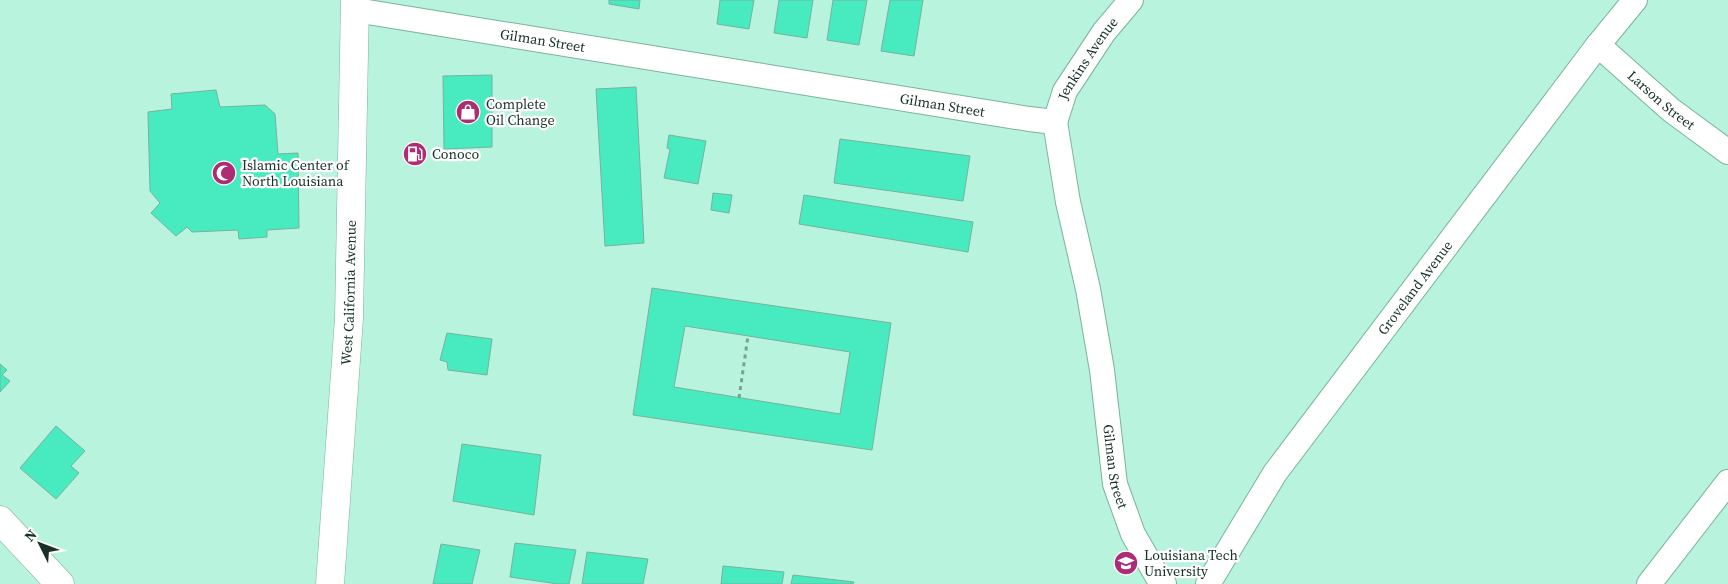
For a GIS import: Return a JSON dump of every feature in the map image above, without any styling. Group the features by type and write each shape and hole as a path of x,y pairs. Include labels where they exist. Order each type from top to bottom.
{"main road":[{"name":"West California Avenue","path":"330,584 349,318 355,5"},
{"path":"0,520 60,584"}],"street":[{"name":"Jenkins Avenue","path":"1055,122 1065,91 1104,32 1131,0"},
{"name":"Groveland Avenue","path":"1208,584 1275,473 1598,45 1635,0"},
{"name":"Gilman Street","path":"355,5 1019,118 1055,122 1068,202 1088,289 1102,370 1115,484 1133,534 1157,576 1164,584"},
{"name":"Larson Street","path":"1598,45 1671,110 1728,152"},
{"path":"1649,584 1728,482"}],"path":[{"path":"739,398 748,336"}],"building":[{"path":"609,0 640,0 639,9 609,4"},
{"path":"720,0 754,0 749,29 717,24"},
{"path":"779,0 813,0 807,38 774,33"},
{"path":"833,0 867,0 859,45 827,40"},
{"path":"890,0 923,0 914,56 881,51"},
{"name":"Complete Oil Change","path":"492,75 492,147 444,149 443,76"},
{"path":"636,87 644,243 605,246 596,89"},
{"name":"Islamic Center of North Louisiana","path":"216,90 220,107 265,105 275,114 278,154 298,153 299,228 267,230 267,237 239,239 238,230 192,232 187,227 176,236 151,213 160,203 150,191 148,112 172,109 171,94"},
{"path":"669,135 706,141 698,184 664,178 670,149 667,148"},
{"path":"840,139 970,156 963,201 834,183"},
{"path":"713,193 732,195 729,213 711,210"},
{"path":"804,195 973,222 968,252 799,224"},
{"path":"652,288 891,323 872,450 633,415","holes":["685,326 850,352 840,414 674,387"]},
{"path":"447,333 492,339 487,375 448,370 447,362 440,360"},
{"path":"0,364 7,370 2,375 10,381 0,392"},
{"path":"56,426 85,451 71,466 79,473 56,499 20,468"},
{"path":"462,444 541,455 534,515 453,501"},
{"path":"515,543 576,550 569,584 510,577"},
{"path":"441,544 480,550 472,584 433,584"},
{"path":"587,552 648,559 643,584 582,584"},
{"path":"723,566 784,572 782,584 721,584"},
{"path":"793,575 854,582 853,584 791,584"}],"place":[{"name":"Complete Oil Change","path":"468,112"},
{"name":"Conoco","path":"415,154"},
{"name":"Islamic Center of North Louisiana","path":"224,173"},
{"name":"Louisiana Tech University","path":"1126,563"}]}
